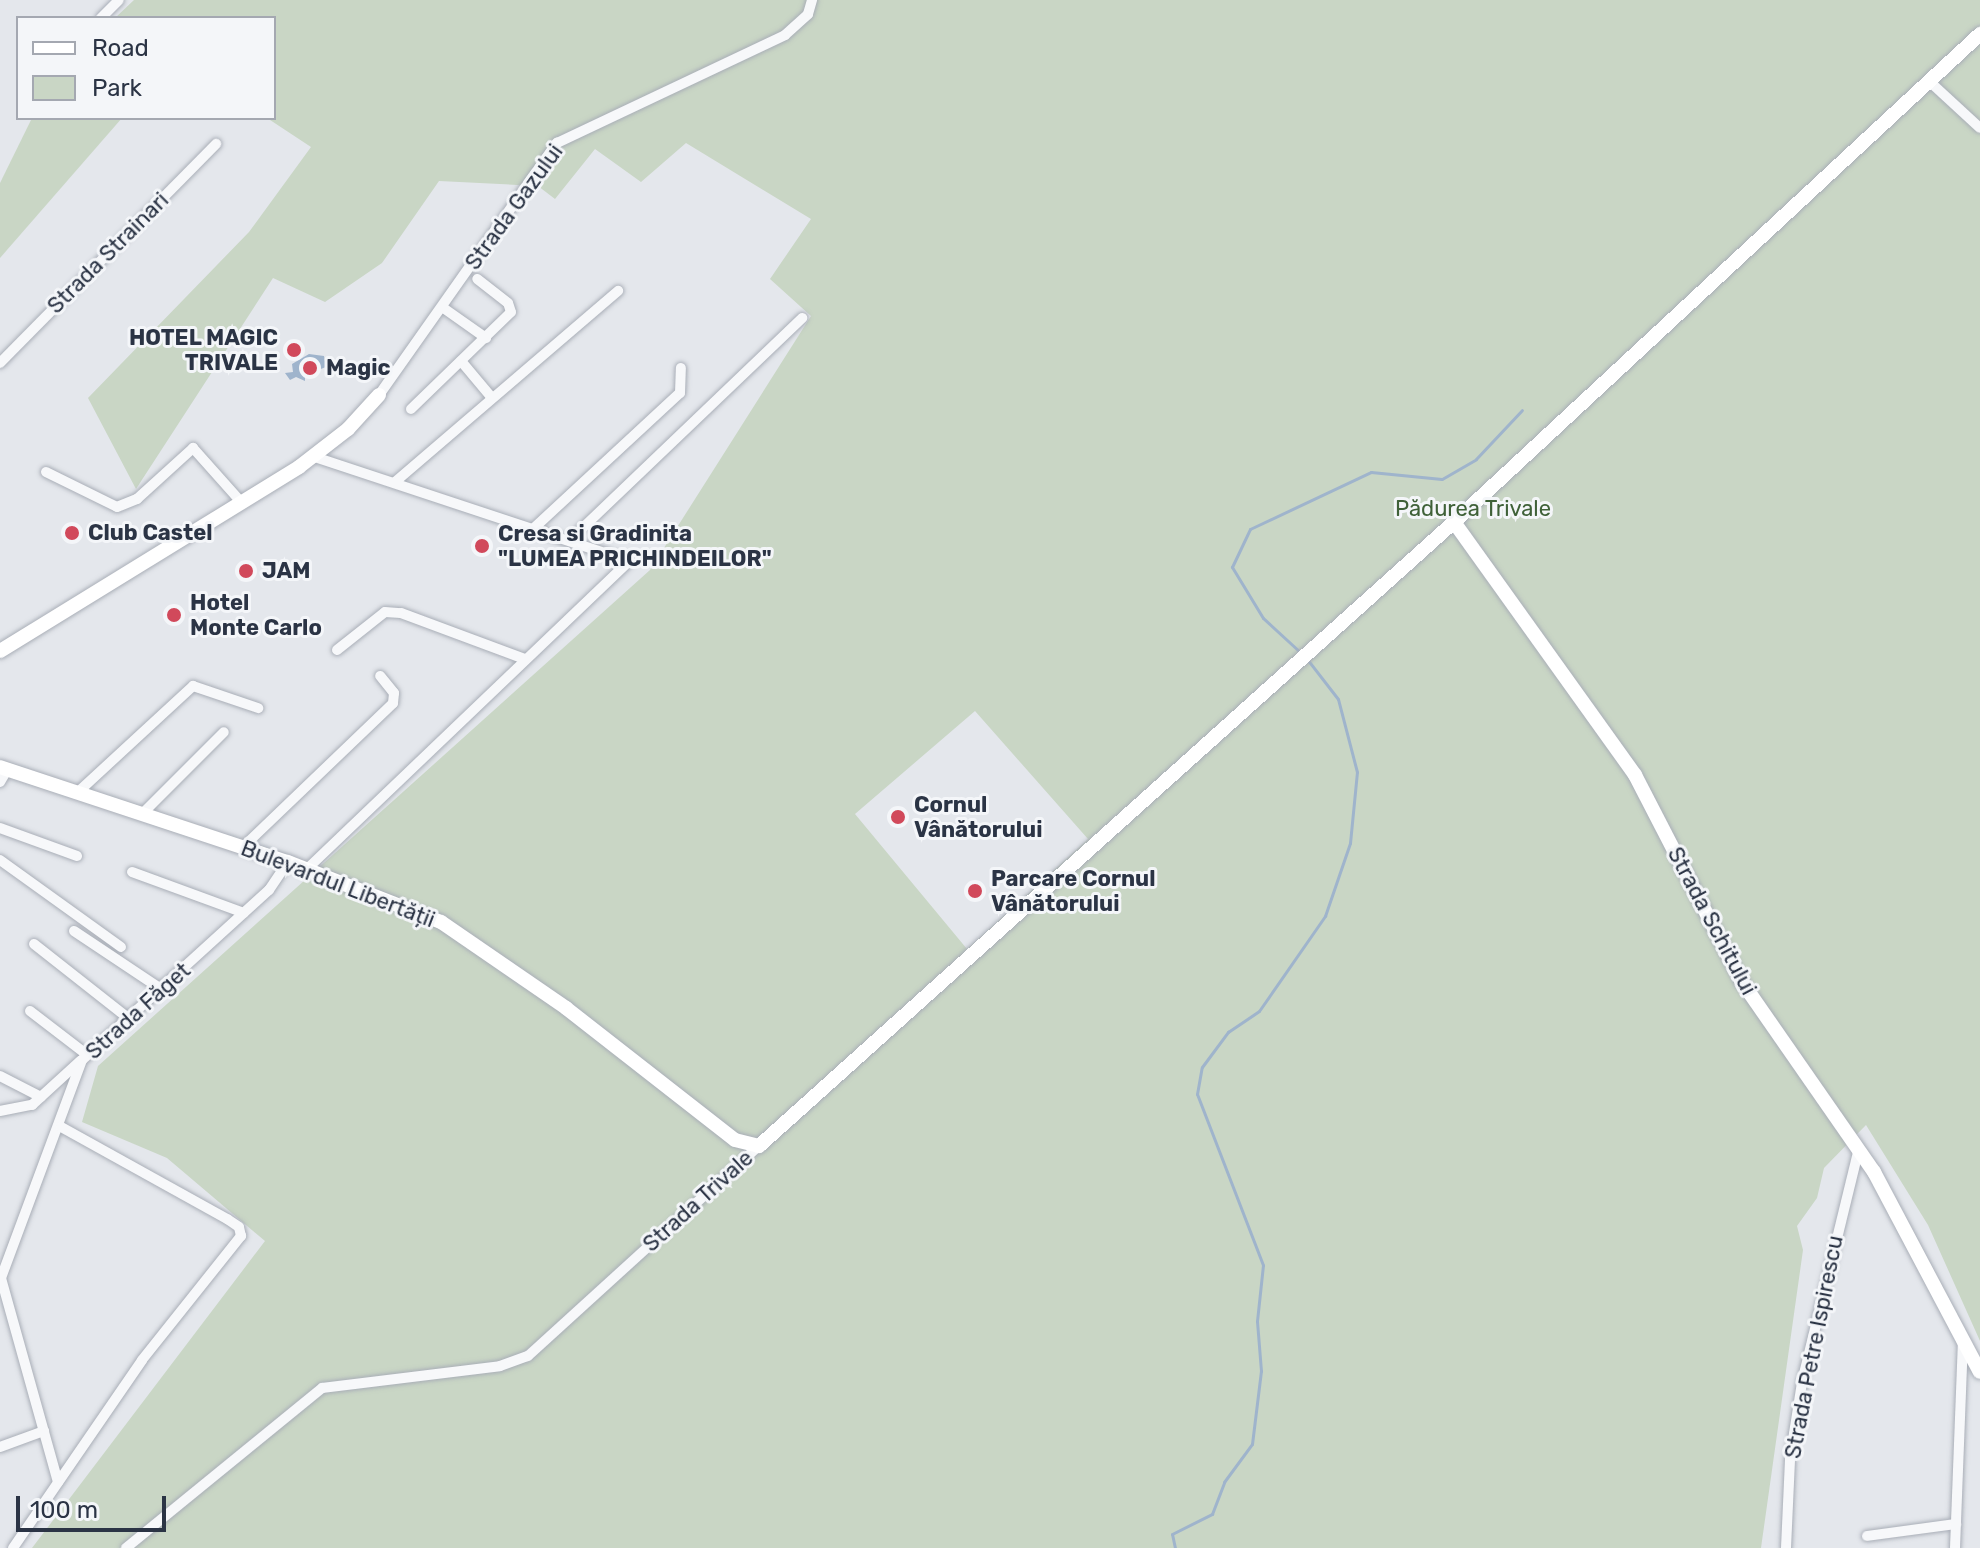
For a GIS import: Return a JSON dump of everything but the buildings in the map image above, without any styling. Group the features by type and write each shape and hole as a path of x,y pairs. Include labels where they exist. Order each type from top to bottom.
{"main road":[{"name":"Strada Trivale","path":"759,1146 1454,522 1980,34"},
{"path":"0,651 315,457 379,395"},
{"name":"Strada Schitului","path":"1454,522 1635,775 1742,982 1859,1149 1912,1235 1980,1372"},
{"name":"Bulevardul Libertății","path":"2,773 77,793 288,862 441,922 566,1008 735,1140 759,1146"}],"street":[{"path":"103,16 119,0"},
{"name":"Strada Gazului","path":"379,395 557,143 785,35 799,25 812,0"},
{"path":"1929,81 1980,128"},
{"name":"Strada Strainari","path":"0,363 216,144"},
{"path":"411,409 486,338 511,308 477,279"},
{"path":"395,482 618,291"},
{"path":"442,307 486,338"},
{"path":"571,539 802,318"},
{"path":"461,361 492,398"},
{"path":"534,528 680,393 681,368"},
{"path":"46,472 117,507 137,499 193,448 242,503"},
{"path":"307,869 629,561 571,539 315,457"},
{"path":"337,650 385,612 525,659"},
{"path":"243,847 393,703 394,693 380,676"},
{"path":"77,793 193,686 258,708"},
{"path":"141,815 224,732"},
{"path":"0,828 77,856"},
{"path":"0,860 121,947"},
{"name":"Strada Făget","path":"1,1278 61,1127 84,1057 244,913 288,862"},
{"path":"132,872 244,913"},
{"path":"74,931 161,989"},
{"path":"34,944 128,1018"},
{"path":"0,1111 21,1109 41,1097 84,1057 30,1011"},
{"path":"0,1076 41,1097"},
{"path":"13,1548 177,1314 241,1236 239,1227 227,1219 61,1127"},
{"name":"Strada Trivale","path":"126,1548 322,1388 500,1366 528,1356 759,1146"},
{"name":"Strada Petre Ispirescu","path":"1786,1548 1790,1459 1802,1382 1859,1149"},
{"path":"1,1278 58,1482"},
{"path":"1955,1548 1963,1337"},
{"path":"0,1447 44,1431"},
{"path":"1867,1536 1956,1524"}],"green space":[{"name":"Pădurea Trivale","path":"134,0 1980,0 1980,1341 1928,1225 1866,1125 1824,1168 1817,1198 1797,1226 1803,1250 1761,1548 32,1548 265,1241 167,1158 82,1122 98,1066 650,570 811,316 770,279 811,219 686,143 641,182 595,149 555,199 538,186 439,181 382,263 325,302 273,278 136,489 88,398 249,232 311,147 270,120 276,120 276,16 117,16","holes":["975,711 1088,839 967,949 855,814"]},
{"path":"31,120 120,120 0,258 0,183"}],"water":[{"name":"Magic","path":"309,354 324,356 326,367 305,375 305,381 296,377 290,380 285,373 293,372 292,364"}],"waterway":[{"path":"1300,652 1263,618 1232,567 1250,529 1371,472 1442,479 1476,459 1522,410"},
{"path":"1175,1548 1172,1534 1212,1514 1224,1482 1252,1444 1261,1371 1257,1321 1263,1265 1197,1094 1202,1067 1228,1032 1259,1011 1325,916 1350,843 1357,772 1338,699 1307,659"}],"place":[{"name":"HOTEL MAGIC TRIVALE","path":"294,350"},
{"name":"Magic","path":"310,368"},
{"name":"Club Castel","path":"72,533"},
{"name":"Cresa si Gradinita \"LUMEA PRICHINDEILOR\"","path":"482,546"},
{"name":"JAM","path":"246,571"},
{"name":"Hotel Monte Carlo","path":"174,615"},
{"name":"Cornul Vânătorului","path":"898,817"},
{"name":"Parcare Cornul Vânătorului","path":"975,891"}]}
